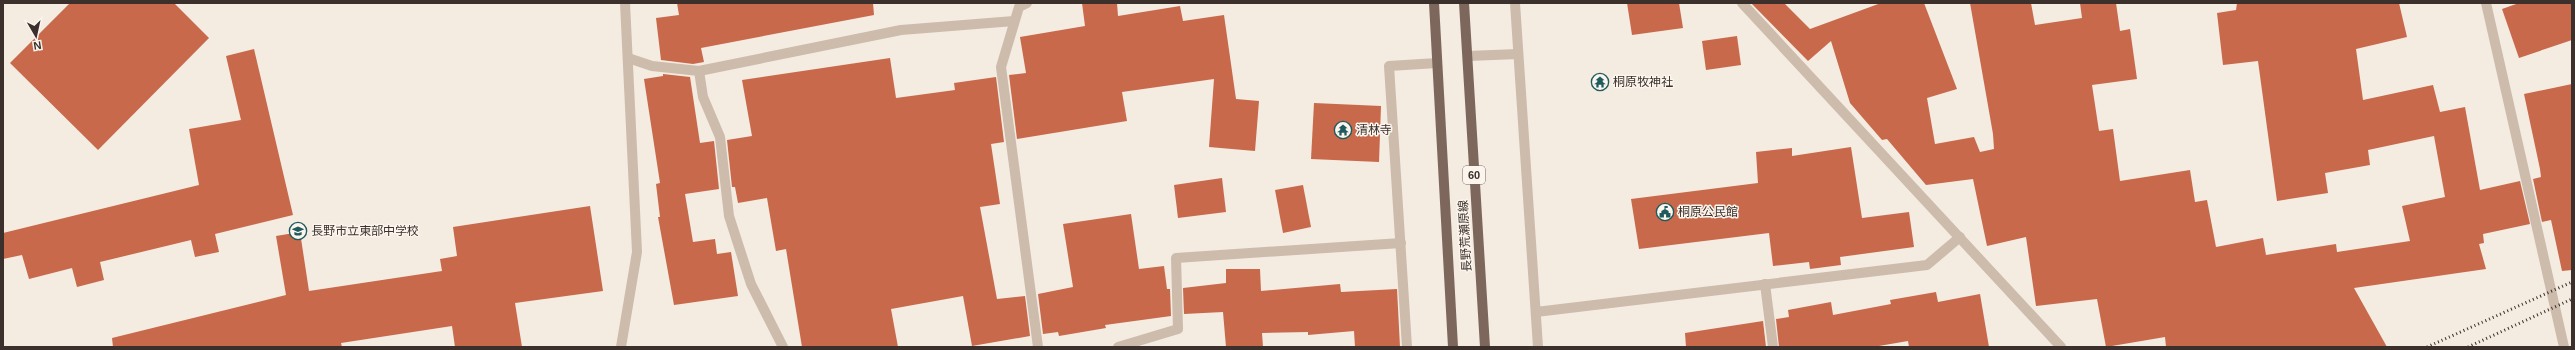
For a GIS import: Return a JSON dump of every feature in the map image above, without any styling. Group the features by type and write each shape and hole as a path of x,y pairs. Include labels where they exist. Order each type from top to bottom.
{"main road":[{"name":"長野荒瀬原線","path":"1434,3 1453,347"},
{"name":"長野荒瀬原線","path":"1464,3 1485,347"}],"street":[{"path":"621,347 637,252 625,3"},
{"path":"1027,3 1019,7 1001,67 1038,347"},
{"path":"1515,3 1538,347"},
{"path":"1742,3 2061,347"},
{"path":"2486,3 2564,347"},
{"path":"628,58 652,66 699,71 901,30 1014,21"},
{"path":"1468,56 1518,54"},
{"path":"1407,347 1389,66 1437,63"},
{"path":"699,71 703,97 720,137 730,216 751,284 783,347"},
{"path":"1536,312 1927,265 1960,237"},
{"path":"1118,347 1178,329 1176,258 1401,243"},
{"path":"1765,284 1773,347"}],"building":[{"path":"70,3 174,3 209,38 98,150 10,63"},
{"path":"677,3 873,3 874,15 701,48 704,62 693,64 661,60 656,18 679,15"},
{"path":"1082,3 1117,3 1118,16 1180,6 1183,21 1224,15 1236,99 1259,101 1255,151 1209,147 1214,79 1122,92 1127,121 1017,139 1009,75 1026,73 1020,37 1085,26"},
{"path":"1627,3 1679,3 1683,28 1632,35"},
{"path":"1751,3 1784,3 1810,29 1881,3 1924,3 1957,89 1927,98 1935,144 1974,137 1980,152 1994,149 1993,134 1970,3 2031,3 2035,25 2082,18 2080,3 2116,3 2120,31 2130,29 2137,79 2092,85 2099,131 2113,129 2120,181 2190,170 2195,202 2207,200 2216,247 2263,238 2266,255 2336,244 2337,252 2410,241 2402,206 2445,197 2434,136 2368,150 2370,165 2325,173 2328,193 2277,201 2258,61 2223,65 2217,13 2236,10 2237,3 2399,3 2407,37 2356,49 2363,100 2433,85 2440,112 2465,107 2480,190 2520,181 2530,224 2483,234 2484,243 2479,244 2486,269 2354,288 2387,347 2166,347 2165,337 2106,347 2097,299 2036,306 2026,237 1987,246 1973,179 1926,185 1887,139 1882,140 1850,103 1831,41 1808,61"},
{"path":"2519,3 2572,3 2572,40 2519,58 2502,9"},
{"path":"1737,36 1741,65 1706,70 1702,41"},
{"path":"254,49 293,215 215,234 219,252 195,257 191,240 100,262 104,280 77,287 72,268 29,279 22,255 3,259 3,233 199,185 189,129 241,120 226,56"},
{"path":"890,58 896,98 955,90 954,83 996,77 1004,142 991,144 1000,204 980,207 997,299 1025,296 1030,336 972,346 963,296 891,309 898,347 802,347 786,249 776,251 767,198 738,203 735,187 732,187 727,140 752,136 742,80"},
{"path":"663,74 690,77 700,143 714,141 719,189 685,194 693,242 715,239 717,254 731,252 738,296 674,305 658,217 660,217 656,184 660,183 644,79 663,76"},
{"path":"2572,84 2572,270 2562,271 2551,220 2542,222 2533,179 2541,177 2540,169 2524,94"},
{"path":"1314,103 1381,106 1379,162 1311,159"},
{"path":"1851,147 1862,218 1909,212 1914,247 1840,257 1841,265 1810,269 1809,262 1773,266 1769,233 1639,249 1631,199 1758,183 1756,152 1792,148 1792,156"},
{"path":"1222,178 1226,212 1178,218 1174,185"},
{"path":"1303,185 1311,227 1283,233 1275,190"},
{"path":"590,206 603,291 515,303 522,347 455,347 452,326 341,343 342,347 113,347 112,338 286,295 276,236 300,232 309,291 442,271 440,259 457,256 453,227"},
{"path":"1131,214 1139,269 1164,266 1167,289 1170,289 1171,316 1105,325 1106,328 1059,336 1058,332 1043,334 1038,294 1073,287 1063,224"},
{"path":"1226,269 1260,269 1261,291 1340,284 1341,292 1397,289 1400,347 1355,347 1354,331 1308,335 1308,332 1262,333 1263,347 1226,347 1223,312 1184,314 1183,288 1226,283"},
{"path":"1936,292 1938,302 1980,294 1989,347 1909,347 1908,341 1873,347 1779,347 1776,319 1789,317 1788,310 1831,302 1833,315 1891,304 1890,300"},
{"path":"1763,321 1766,347 1686,347 1685,333"}],"railway":[{"path":"2427,347 2572,282"},
{"path":"2468,347 2572,299"}],"place":[{"name":"桐原牧神社","path":"1600,82"},
{"name":"清林寺","path":"1343,130"},
{"name":"桐原公民館","path":"1665,212"},
{"name":"長野市立東部中学校","path":"298,231"}]}
